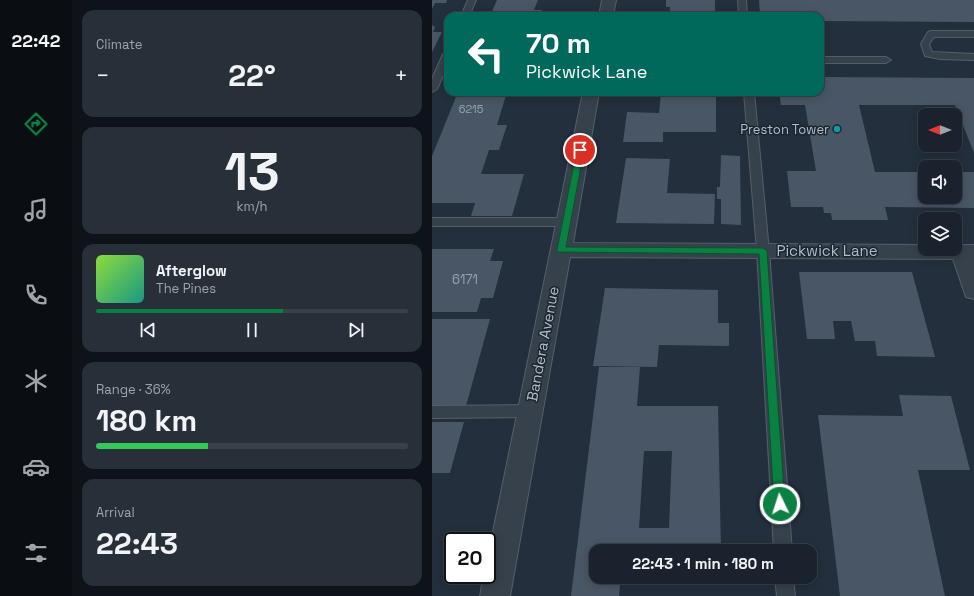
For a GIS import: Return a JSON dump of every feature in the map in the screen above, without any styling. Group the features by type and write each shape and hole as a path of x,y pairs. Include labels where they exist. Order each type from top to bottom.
{"street":[{"path":"607,12 609,0"},
{"name":"Bandera Avenue","path":"495,596 590,96"},
{"name":"Pickwick Lane","path":"561,250 967,252"},
{"path":"967,252 974,291"}],"lane":[{"path":"467,12 472,0"},
{"path":"742,0 743,12"},
{"path":"974,34 931,34 925,44 928,54 940,56 974,57"},
{"path":"824,60 886,60"},
{"path":"432,89 444,63"},
{"path":"749,96 763,251 783,544"},
{"path":"432,222 566,222"},
{"path":"432,412 530,411"},
{"path":"785,584 786,596"}],"building":[{"path":"432,0 447,0 446,3 435,3 432,9"},
{"path":"497,0 538,0 534,10 542,10 541,12 492,12"},
{"path":"666,0 715,0 715,12 670,12 670,7 666,7"},
{"path":"759,0 974,0 974,22 824,21 824,12 760,12"},
{"path":"432,25 435,27 433,32 442,32 432,52"},
{"path":"444,70 444,79 440,79"},
{"name":"Preston Tower","path":"824,77 974,78 974,153 962,123 962,108 956,108 955,105 859,105 875,172 918,172 918,204 962,204 962,172 974,172 974,208 885,207 888,220 832,220 831,213 824,213 823,207 791,207 787,171 816,171 805,105 781,105 780,96 824,96"},
{"path":"456,96 506,96 497,125 507,125 499,150 489,150 481,174 524,174 512,216 471,216 475,203 432,203 432,156"},
{"path":"661,96 716,96 716,132 663,132 663,142 623,142 627,112 659,113"},
{"path":"721,155 740,156 741,225 721,224 721,199 717,199 717,187 720,187"},
{"path":"626,158 670,159 667,193 715,194 714,224 616,223"},
{"path":"432,249 494,249 490,261 503,261 493,298 481,298 477,312 432,312"},
{"path":"799,272 912,272 935,357 877,356 875,341 855,341 851,321 833,321 835,339 807,339"},
{"path":"605,288 718,290 718,323 729,323 729,346 659,345 657,367 593,366"},
{"path":"432,319 490,319 466,406 432,405"},
{"path":"599,367 640,367 637,406 718,406 721,544 589,544 589,584 721,585 620,585 619,596 571,596","holes":["644,451 672,451 669,528 639,528"]},
{"path":"899,395 951,396 970,470 918,470 945,596 840,596 818,415 903,416"},
{"path":"432,422 464,422 450,473 432,473"}],"place":[{"name":"Preston Tower","path":"837,129"}],"route":[{"path":"580,150 561,250 763,251 780,504"}]}
